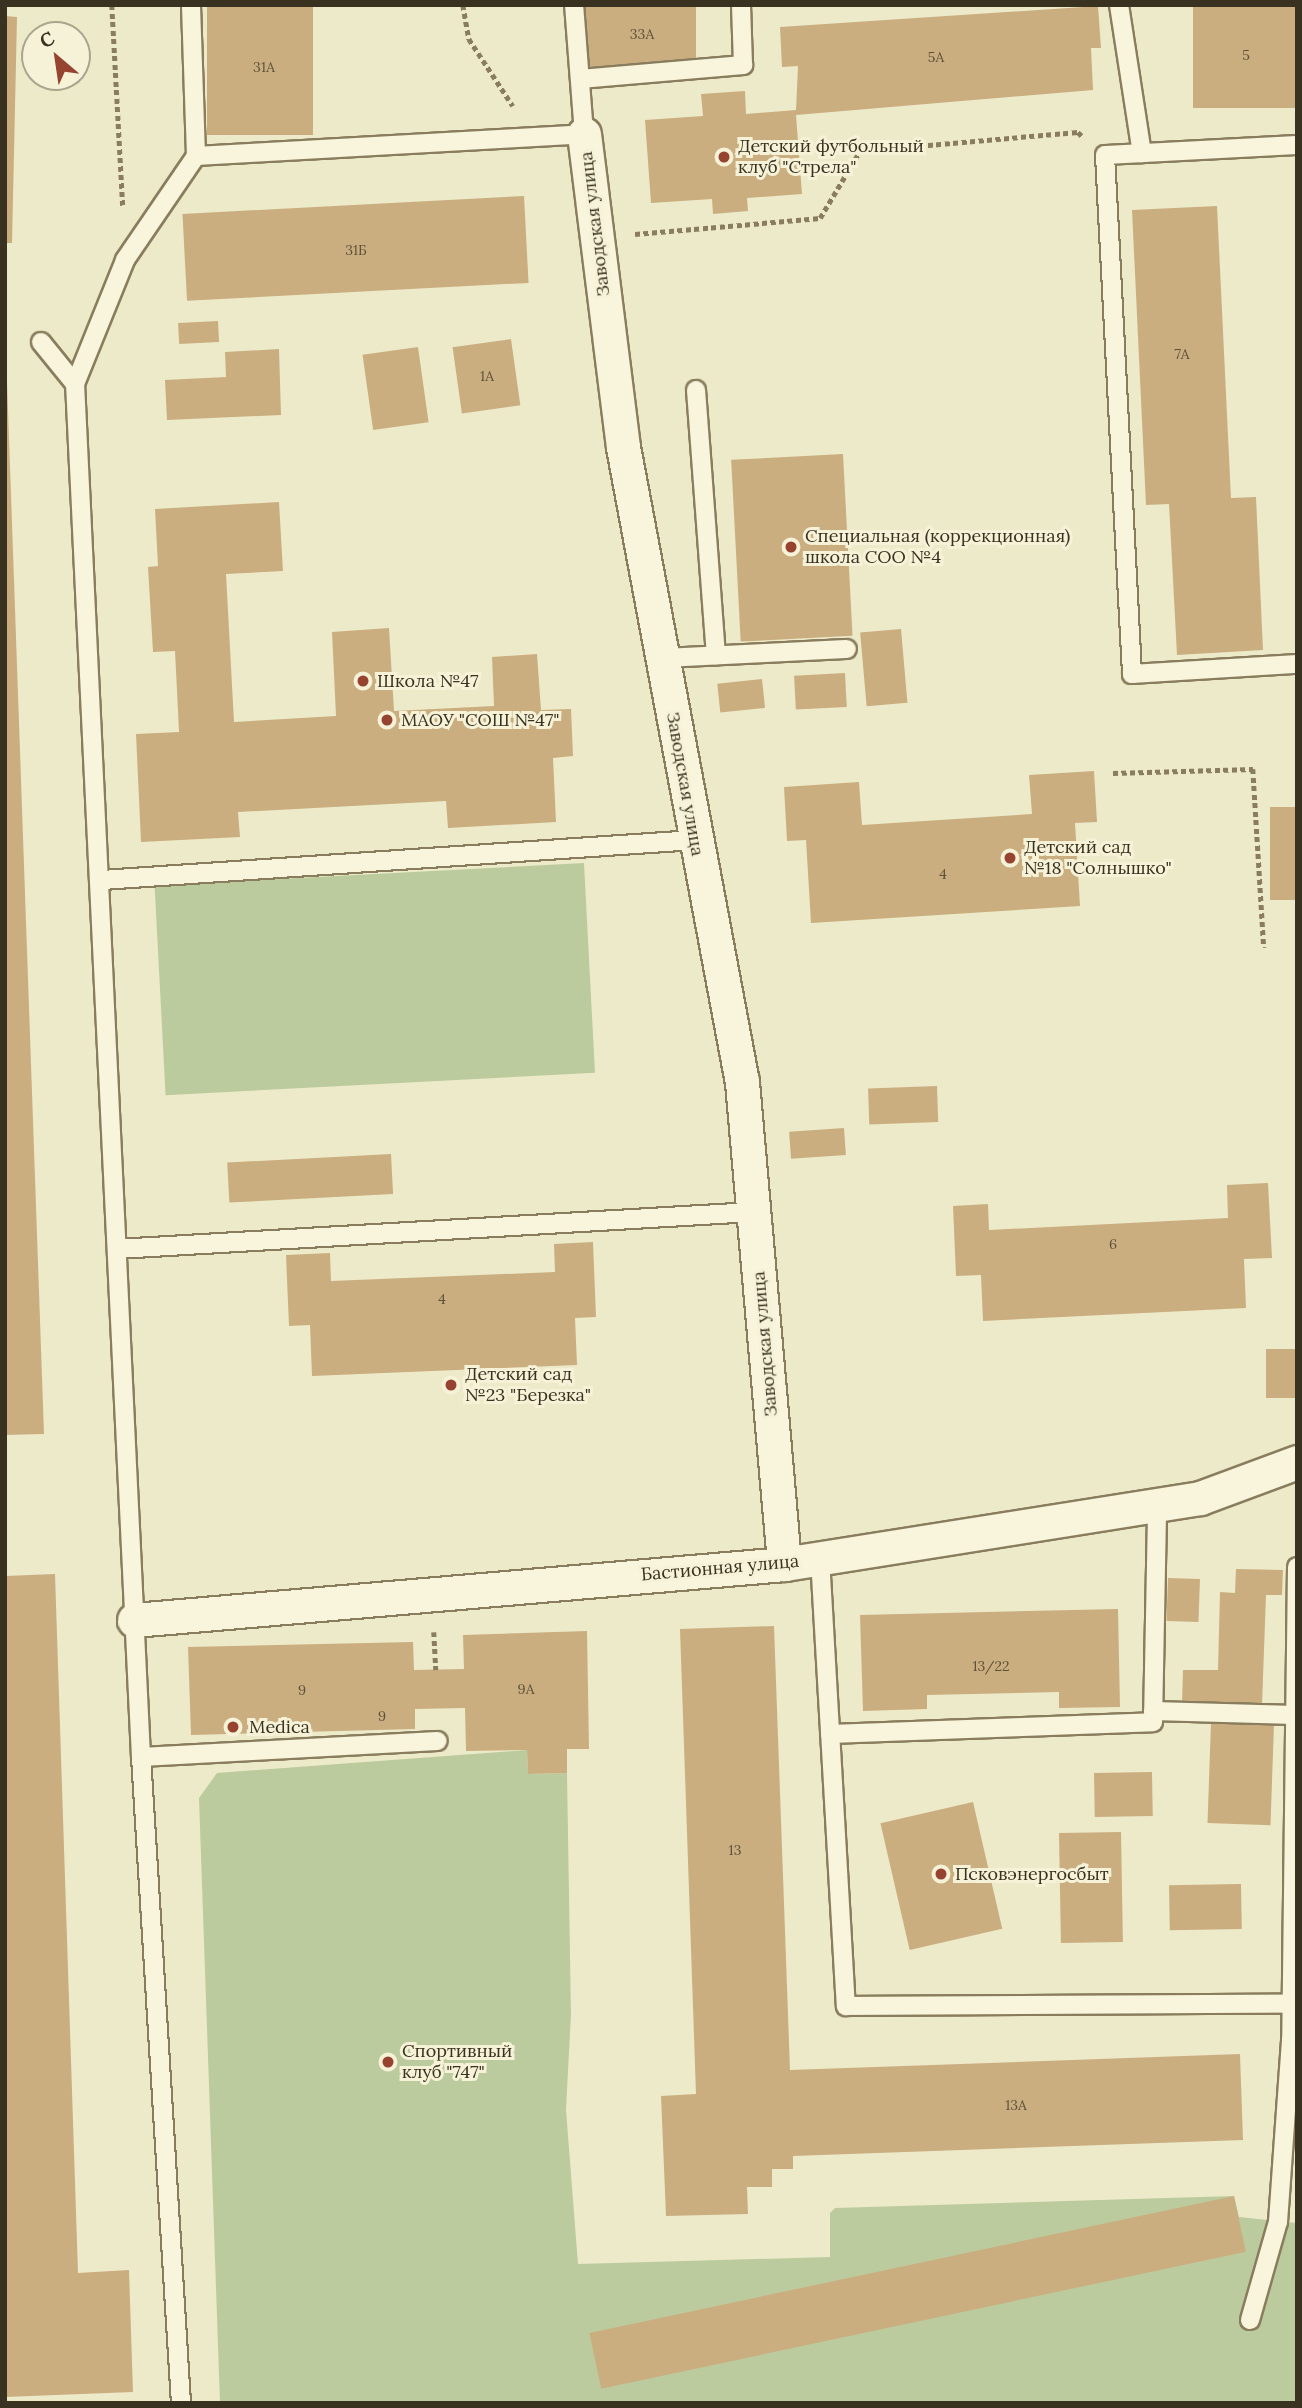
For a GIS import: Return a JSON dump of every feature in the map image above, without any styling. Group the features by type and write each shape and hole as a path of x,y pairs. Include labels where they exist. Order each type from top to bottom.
{"street":[{"name":"Заводская улица","path":"568,135 596,238 623,447 742,1082 784,1564"},
{"name":"Бастионная улица","path":"134,1620 784,1564 1200,1498 1297,1462"}],"lane":[{"path":"181,2403 141,1757 102,880 75,384 125,260 196,156 191,5"},
{"name":"Заводская улица","path":"568,135 580,79 574,5"},
{"path":"580,79 743,65 741,5"},
{"path":"1119,5 1143,153"},
{"path":"196,156 568,135"},
{"path":"1297,145 1105,155 1132,674 1297,664"},
{"path":"41,342 75,384"},
{"path":"696,390 716,655"},
{"path":"663,658 847,649"},
{"path":"102,880 695,840"},
{"path":"117,1249 753,1212"},
{"path":"830,1734 1153,1722 1157,1505"},
{"path":"820,1558 846,2006 1291,2004"},
{"path":"1250,2320 1278,2222 1294,2040 1291,2004 1297,1567"},
{"path":"1153,1711 1295,1715"},
{"path":"141,1757 438,1741"}],"path":[{"path":"112,5 125,260"},
{"path":"463,5 469,39 515,108 568,135"},
{"path":"596,238 820,218 860,151 1078,132 1105,155"},
{"path":"1113,774 1253,769 1264,948"}],"green space":[{"path":"584,863 595,1073 166,1095 155,886"},
{"name":"Спортивный клуб \"747\"","path":"527,1750 528,1774 567,1773 571,2014 566,2110 578,2264 830,2257 830,2213 835,2208 1234,2196 1239,2217 1297,2223 1297,2403 220,2403 199,1798 217,1773"}],"building":[{"path":"207,5 313,5 313,135 207,135"},
{"path":"583,5 696,5 696,72 583,72"},
{"path":"1193,5 1297,5 1297,108 1193,108"},
{"path":"1098,6 1101,48 1091,48 1093,90 796,115 802,194 747,198 748,211 713,214 712,199 651,203 645,120 703,116 701,94 745,91 746,114 796,110 798,66 782,67 780,27"},
{"path":"5,16 17,17 12,243 5,243"},
{"path":"524,196 529,283 187,301 182,214"},
{"path":"1217,206 1231,498 1256,497 1263,650 1177,655 1169,504 1146,505 1132,210"},
{"path":"218,321 219,342 179,344 178,323"},
{"path":"5,324 44,1434 5,1435"},
{"path":"511,339 520,405 462,414 453,347"},
{"path":"418,347 429,422 373,430 363,355"},
{"path":"279,349 281,415 167,420 165,380 226,377 225,352"},
{"name":"Специальная (коррекционная) школа СОО №4","path":"843,454 853,636 741,642 731,460"},
{"name":"Школа №47","path":"279,502 283,571 226,574 234,722 336,716 332,632 389,628 394,711 494,706 492,657 537,654 541,710 571,709 573,756 553,758 556,822 448,828 446,801 238,812 240,837 141,842 136,734 179,732 175,651 153,652 148,567 158,566 155,509"},
{"path":"901,629 907,703 867,706 860,633"},
{"path":"845,673 847,707 796,710 794,676"},
{"path":"762,679 765,708 720,713 717,684"},
{"path":"1094,771 1097,822 1075,823 1080,906 811,923 806,840 787,841 784,787 859,782 862,825 1032,814 1029,775"},
{"path":"1270,807 1297,807 1297,900 1270,900"},
{"path":"937,1086 938,1122 869,1124 868,1088"},
{"path":"844,1128 846,1155 791,1159 789,1132"},
{"path":"391,1154 393,1194 229,1203 227,1163"},
{"path":"1268,1183 1272,1258 1244,1259 1246,1308 983,1321 981,1275 956,1276 953,1206 988,1204 989,1230 1228,1218 1227,1185"},
{"path":"593,1242 596,1317 575,1318 577,1365 312,1376 310,1325 289,1326 286,1255 330,1253 331,1281 555,1272 554,1244"},
{"path":"1266,1349 1297,1349 1297,1398 1266,1398"},
{"path":"1236,1569 1283,1570 1282,1595 1266,1595 1262,1705 1182,1703 1183,1670 1218,1670 1220,1592 1235,1593"},
{"path":"55,1574 78,2273 129,2270 133,2392 5,2397 5,1576"},
{"path":"1168,1578 1200,1579 1198,1622 1166,1621"},
{"path":"1118,1609 1120,1707 1059,1708 1059,1692 927,1695 927,1709 863,1711 860,1615"},
{"path":"774,1626 790,2070 1240,2054 1243,2140 793,2156 793,2169 772,2169 772,2187 747,2187 748,2214 666,2216 661,2096 696,2094 680,1629"},
{"path":"587,1631 589,1749 567,1749 567,1773 528,1774 527,1750 466,1751 465,1708 415,1709 415,1729 191,1735 188,1647 413,1642 414,1670 464,1669 463,1635"},
{"path":"1211,1723 1274,1725 1270,1825 1208,1823"},
{"path":"1152,1772 1153,1816 1095,1817 1094,1773"},
{"name":"Псковэнергосбыт","path":"973,1802 1002,1929 910,1950 880,1823"},
{"path":"1121,1832 1123,1942 1061,1943 1059,1833"},
{"path":"1241,1884 1242,1929 1170,1930 1169,1885"},
{"path":"1234,2196 1246,2252 601,2389 589,2333"}],"place":[{"name":"Детский футбольный клуб \"Стрела\"","path":"724,157"},
{"name":"Специальная (коррекционная) школа СОО №4","path":"791,547"},
{"name":"Школа №47","path":"363,681"},
{"name":"МАОУ \"СОШ №47\"","path":"387,720"},
{"name":"Детский сад №18 \"Солнышко\"","path":"1010,858"},
{"name":"Детский сад №23 \"Березка\"","path":"451,1385"},
{"name":"Medica","path":"233,1727"},
{"name":"Псковэнергосбыт","path":"941,1874"},
{"name":"Спортивный клуб \"747\"","path":"388,2062"}]}
